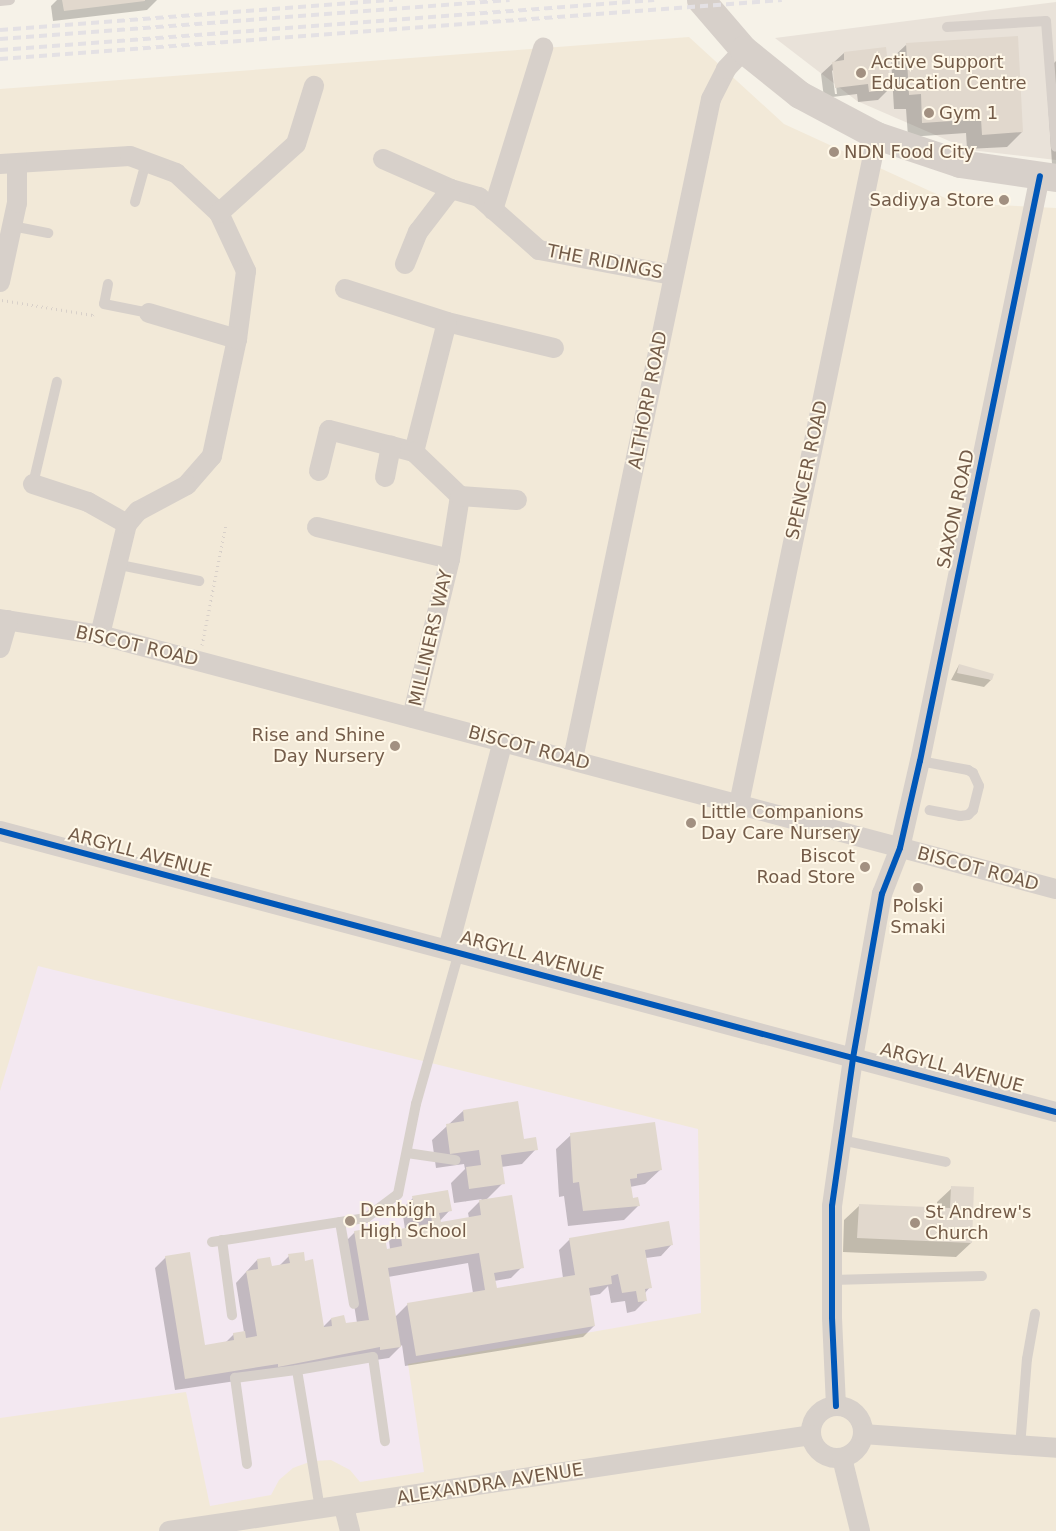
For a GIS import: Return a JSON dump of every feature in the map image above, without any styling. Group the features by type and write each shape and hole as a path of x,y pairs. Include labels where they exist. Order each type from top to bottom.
{"main road":[{"path":"701,0 744,50 800,95 876,136 960,164 1048,177"}],"street":[{"path":"493,210 543,48"},
{"name":"ALTHORP ROAD","path":"573,759 672,275 711,98 726,69 744,50"},
{"path":"219,213 296,144 314,86"},
{"name":"SPENCER ROAD","path":"738,804 876,136"},
{"path":"0,282 17,203 9,164 130,156 176,173 219,213 246,271 237,339 212,456 187,485 138,511 126,524 115,564 100,635"},
{"name":"THE RIDINGS","path":"383,159 451,189 479,198 539,250 672,275"},
{"name":"SAXON ROAD","path":"836,1406 832,1206 852,1058 882,894 900,848 1048,177"},
{"path":"405,264 418,232 451,189"},
{"path":"345,289 447,322 554,348"},
{"path":"149,313 237,339"},
{"path":"414,452 447,322"},
{"path":"319,471 329,430 414,452 460,496 517,500"},
{"path":"385,477 390,446"},
{"path":"33,484 88,502 126,524"},
{"name":"MILLINERS WAY","path":"412,717 450,558 460,496"},
{"name":"MILLINERS WAY","path":"317,527 450,558"},
{"path":"0,648 4,620"},
{"name":"BISCOT ROAD","path":"4,620 100,635 199,660 1056,889"},
{"path":"454,951 503,741"},
{"name":"ARGYLL AVENUE","path":"0,831 1056,1112"},
{"path":"836,1406 853,1411 862,1425 863,1434 857,1450 842,1458 834,1458 818,1451 811,1435 814,1418 820,1412 836,1406"},
{"path":"863,1434 1056,1448"},
{"name":"ALEXANDRA AVENUE","path":"180,1530 320,1508 344,1507 811,1435"},
{"path":"842,1458 860,1531"},
{"path":"344,1507 350,1531"}],"lane":[{"path":"0,1 10,0"},
{"path":"947,27 1046,21 1052,38 1056,147"},
{"path":"135,202 146,162"},
{"path":"12,226 48,233"},
{"path":"108,284 104,304 149,313"},
{"path":"33,484 57,382"},
{"path":"115,564 199,581"},
{"path":"920,761 968,770 973,773 978,786 973,810 968,815 960,816 930,810"},
{"path":"232,1315 217,1241 366,1218 398,1194 416,1104 454,951"},
{"path":"841,1140 946,1162"},
{"path":"407,1153 455,1160"},
{"path":"340,1222 354,1304"},
{"path":"832,1280 982,1276"},
{"path":"1020,1446 1027,1359 1035,1314"},
{"path":"247,1464 234,1378 297,1370 373,1357 385,1441"},
{"path":"297,1370 320,1508"}],"path":[{"path":"0,300 93,315 104,304"},
{"path":"199,660 226,524"}],"shaded area":[{"path":"1056,2 1056,160 970,150 857,101 775,38"},
{"path":"689,37 784,124 956,203 1056,208 1056,1531 0,1531 0,89"},
{"name":"Denbigh High School","path":"38,966 698,1129 701,1313 408,1364 424,1472 360,1482 350,1470 331,1460 312,1461 293,1468 279,1480 271,1495 210,1506 186,1392 0,1418 0,1091"}],"building":[{"path":"62,0 145,0 145,1 64,11"},
{"path":"1018,36 1023,132 982,135 981,119 922,123 921,94 909,95 906,43"},
{"name":"Active Support Education Centre","path":"886,47 891,89 869,92 868,84 835,88 832,62 844,60 844,52"},
{"path":"959,664 994,674 992,680 957,673"},
{"path":"518,1101 524,1139 536,1137 538,1150 501,1155 505,1184 469,1189 466,1167 481,1165 479,1150 450,1154 446,1124 464,1121 463,1110"},
{"path":"655,1122 662,1170 637,1174 637,1178 630,1179 633,1198 638,1197 640,1206 583,1211 579,1182 573,1183 570,1133"},
{"name":"St Andrew's Church","path":"951,1186 974,1187 972,1243 857,1238 859,1204 950,1208"},
{"path":"448,1190 452,1211 439,1213 441,1222 481,1215 479,1200 512,1195 524,1268 494,1273 497,1288 575,1275 569,1238 669,1221 673,1245 645,1250 652,1288 645,1289 647,1301 638,1302 636,1291 622,1293 618,1274 611,1276 612,1284 589,1288 595,1326 416,1356 407,1303 485,1290 479,1253 388,1268 401,1347 380,1350 380,1347 278,1367 278,1364 185,1379 165,1256 190,1252 205,1345 234,1340 233,1333 245,1331 246,1338 257,1336 246,1271 258,1269 257,1259 270,1257 272,1266 290,1263 288,1254 304,1252 305,1261 313,1259 324,1327 332,1326 331,1318 344,1315 346,1323 369,1320 354,1231 383,1226 387,1249 402,1246 400,1229 432,1223 431,1214 416,1217 412,1196"}],"railway":[{"path":"0,30 393,0"},
{"path":"0,39 510,0"},
{"path":"0,50 654,0"},
{"path":"0,59 782,0"}],"cycle path":[{"path":"836,1406 832,1317 832,1206 853,1058 882,894 900,848 920,761 1040,176"},
{"path":"0,831 1056,1112"}],"place":[{"name":"Active Support Education Centre","path":"861,73"},
{"name":"Gym 1","path":"929,113"},
{"name":"NDN Food City","path":"834,152"},
{"name":"Sadiyya Store","path":"1004,200"},
{"name":"Rise and Shine Day Nursery","path":"395,746"},
{"name":"Little Companions Day Care Nursery","path":"691,823"},
{"name":"Biscot Road Store","path":"865,867"},
{"name":"Polski Smaki","path":"918,888"},
{"name":"Denbigh High School","path":"350,1221"},
{"name":"St Andrew's Church","path":"915,1223"}]}
